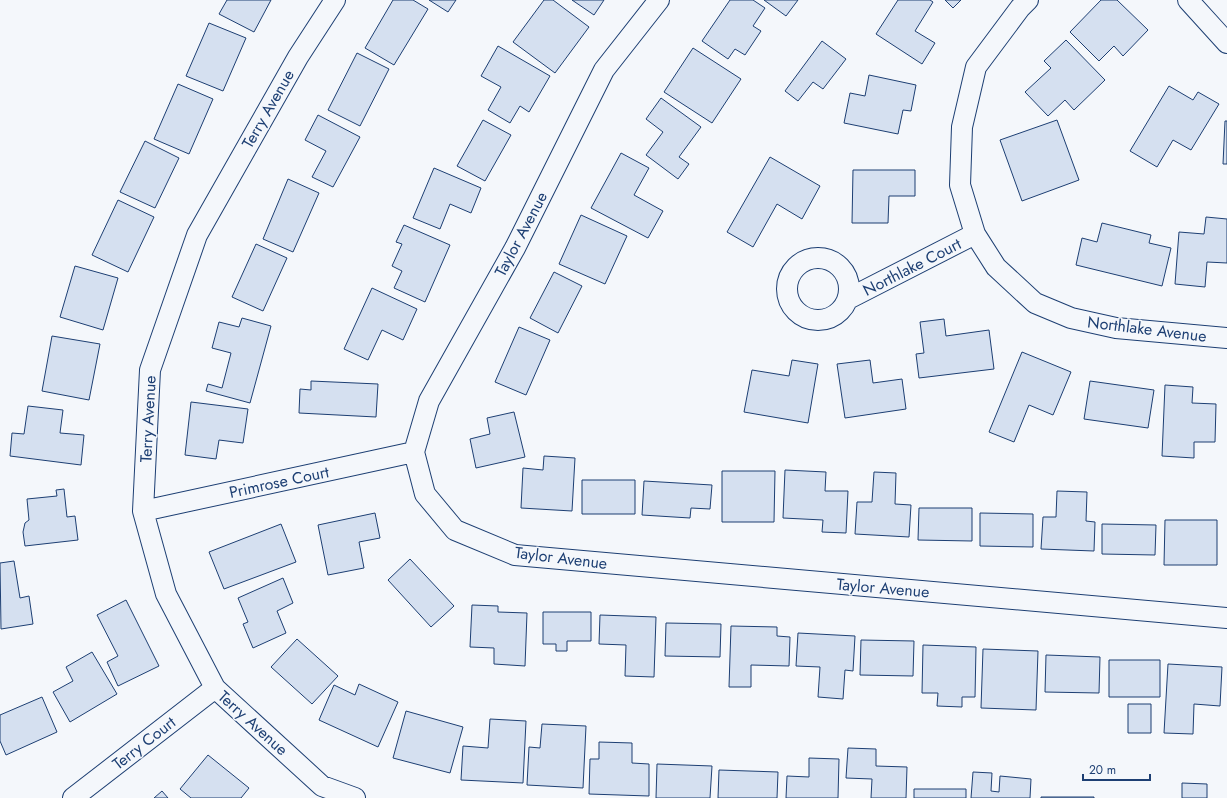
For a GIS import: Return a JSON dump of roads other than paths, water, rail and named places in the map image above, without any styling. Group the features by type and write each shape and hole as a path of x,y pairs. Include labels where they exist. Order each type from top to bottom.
{"street":[{"name":"Terry Avenue","path":"335,0 298,57 197,235 150,370 143,511 166,594 215,688 322,786 355,798"},
{"name":"Taylor Avenue","path":"659,0 604,70 515,248 429,401 414,452 425,494 455,530 515,555 1227,618"},
{"name":"Northlake Avenue","path":"1028,0 1020,8 976,67 962,127 960,185 975,234 996,267 1035,303 1071,318 1116,328 1227,338"},
{"path":"1188,0 1227,42"},
{"name":"Northlake Court","path":"848,299 975,234"},
{"name":"Primrose Court","path":"143,511 414,452"},
{"name":"Terry Court","path":"73,798 215,688"}]}
